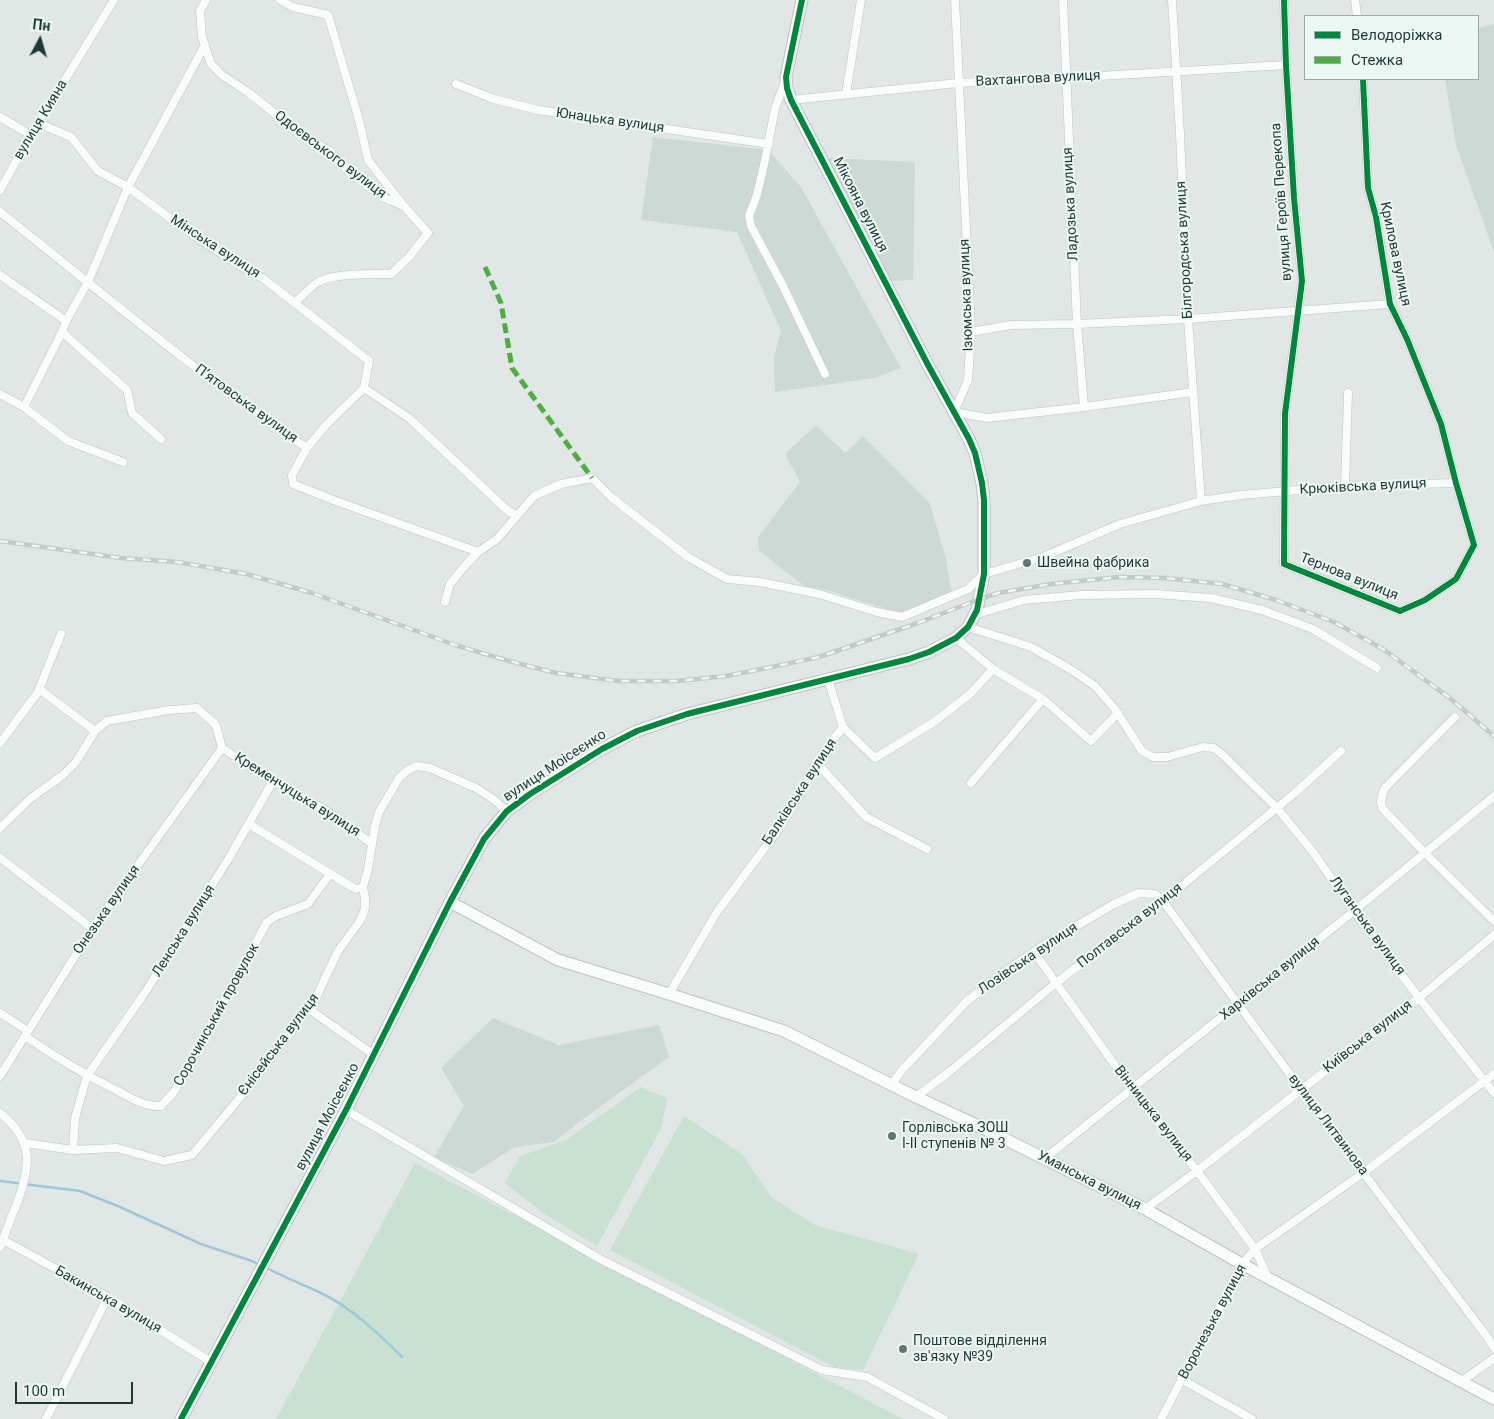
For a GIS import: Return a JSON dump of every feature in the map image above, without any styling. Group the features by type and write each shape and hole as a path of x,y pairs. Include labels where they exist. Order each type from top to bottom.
{"street":[{"name":"вулиця Кияна","path":"0,190 38,123 114,0"},
{"name":"Одоєвського вулиця","path":"206,0 200,12 202,37 212,64 222,75 249,93 303,136 330,151 349,172 382,197 404,206 428,233 410,258 391,274 334,277 318,282 294,303"},
{"path":"280,0 293,7 328,15 360,120 368,160 404,206"},
{"name":"Мікояна вулиця","path":"802,0 786,77 791,100 954,412"},
{"path":"846,94 861,0"},
{"name":"Ізюмська вулиця","path":"954,412 968,380 971,332 955,0"},
{"name":"Ладозька вулиця","path":"1063,0 1077,324 1084,407"},
{"name":"Білгородська вулиця","path":"1172,0 1188,319 1201,501"},
{"name":"вулиця Героїв Перекопа","path":"1284,0 1294,198 1302,281 1285,414 1284,491"},
{"path":"1355,0 1357,15"},
{"path":"24,407 66,321 88,282 128,187 205,45"},
{"name":"Вахтангова вулиця","path":"791,100 958,83 1286,66"},
{"path":"786,77 775,109 757,195 749,216 751,226 783,286 825,374"},
{"name":"Крилова вулиця","path":"1363,80 1368,188 1376,217 1390,304 1407,340 1441,424 1456,483"},
{"name":"Юнацька вулиця","path":"456,84 494,99 538,110 769,144"},
{"path":"0,117 31,135"},
{"name":"Мінська вулиця","path":"38,123 71,137 98,171 128,187 183,228 264,280 369,362 364,388"},
{"name":"П’ятовська вулиця","path":"0,212 187,361 307,448 292,475 293,484 478,552"},
{"path":"0,275 66,321"},
{"path":"971,332 1011,324 1077,324 1188,319 1390,304"},
{"path":"62,332 127,390 132,413 161,439"},
{"path":"307,448 364,388 409,418 508,511 517,515"},
{"path":"954,412 987,418 1193,392"},
{"path":"1345,486 1348,393"},
{"path":"0,394 24,407 68,441 123,462"},
{"path":"954,412 969,439 977,460 984,500 984,574 976,612 1024,600 1081,595 1155,594 1211,598 1262,610 1312,629 1377,668"},
{"path":"445,602 450,584 478,552 497,539 534,496 561,484 592,478 611,497 688,557 727,579 760,582 819,594 877,612 902,617 968,589 984,574"},
{"name":"Крюківська вулиця","path":"984,574 1043,557 1120,524 1201,501 1240,494 1345,486 1456,483"},
{"name":"Тернова вулиця","path":"1284,491 1284,564 1400,611 1425,600 1456,579 1474,545 1456,483"},
{"name":"вулиця Моісеєнко","path":"211,1362 346,1110 450,902 484,839 507,811 530,794 594,754 637,731 687,714 909,659 929,652 956,638 968,627 976,612"},
{"path":"956,638 993,669 1042,699 1091,741 1118,713 1095,686 1070,669 1031,647 968,627"},
{"path":"0,743 39,689 61,634"},
{"name":"Балківська вулиця","path":"669,994 717,912 781,826 805,786 816,762 843,727 875,758 941,716 970,694 993,669"},
{"path":"828,679 843,727"},
{"path":"39,689 95,730"},
{"path":"971,783 1042,699"},
{"path":"0,828 31,798 63,775 76,762 95,730 107,721 169,710 197,708 216,725 222,748"},
{"name":"Луганська вулиця","path":"1118,713 1142,751 1153,757 1167,757 1203,747 1214,748 1277,808 1313,852 1419,998 1494,1093"},
{"path":"1455,717 1384,789 1381,801 1382,808 1494,921"},
{"name":"Кременчуцька вулиця","path":"222,748 325,810 372,842"},
{"name":"Онезька вулиця","path":"0,1076 92,928 222,748"},
{"name":"Полтавська вулиця","path":"916,1097 1056,983 1163,901 1277,808 1341,751"},
{"path":"816,762 866,817 927,849"},
{"name":"Єнісейська вулиця","path":"73,1150 117,1148 164,1161 192,1155 238,1100 309,1009 338,951 360,921 365,909 363,887 379,812 391,790 408,770 418,766 430,768 476,788 507,811"},
{"name":"Ленська вулиця","path":"73,1150 75,1118 87,1076 146,991 229,858 274,781"},
{"name":"Харківська вулиця","path":"1044,1159 1238,1005 1494,796"},
{"path":"249,824 356,889 363,887"},
{"path":"0,858 92,928"},
{"name":"Сорочинський провулок","path":"87,1076 148,1105 161,1106 174,1092 267,922 276,916 308,904 330,874"},
{"name":"Лозівська вулиця","path":"892,1084 902,1070 967,1001 1034,952 1114,904 1139,893 1155,894 1163,901"},
{"name":"вулиця Литвинова","path":"1163,901 1238,1005 1494,1348"},
{"name":"Уманська вулиця","path":"450,902 558,960 784,1032 989,1131 1145,1210 1494,1399"},
{"name":"Київська вулиця","path":"1145,1210 1419,998 1494,935"},
{"name":"Вінницька вулиця","path":"1034,952 1132,1089 1197,1171 1255,1250 1268,1278"},
{"path":"309,1009 374,1055"},
{"path":"0,1013 58,1059 87,1076"},
{"name":"Воронезька вулиця","path":"1161,1419 1242,1264 1255,1250 1363,1173 1494,1074"},
{"path":"346,1110 600,1259 822,1370 867,1377 944,1419"},
{"path":"0,1113 18,1131 25,1143 28,1155 26,1175 22,1189 1,1243"},
{"path":"25,1143 73,1150"},
{"name":"Бакинська вулиця","path":"1,1243 108,1297 211,1362"},
{"path":"46,1419 108,1297"},
{"path":"1462,1381 1494,1358"},
{"path":"181,1419 211,1362"},
{"path":"1181,1380 1252,1419"}],"shaded area":[{"path":"1494,24 1494,252 1456,145 1445,80 1479,80 1479,28"},
{"path":"653,137 768,150 801,187 901,368 874,378 775,392 774,356 781,331 737,232 641,220"},
{"path":"828,158 915,162 913,280 890,281"},
{"path":"816,425 845,453 863,436 930,504 946,559 951,591 902,614 827,590 806,587 759,551 758,537 800,482 785,454"},
{"path":"493,1018 559,1045 659,1025 669,1057 554,1142 515,1147 472,1174 434,1157 464,1106 441,1068"}],"green space":[{"path":"641,1087 667,1098 661,1129 597,1246 543,1213 505,1183 520,1156 566,1140"},
{"path":"684,1116 742,1154 771,1197 815,1225 919,1254 863,1370 834,1367 610,1250"},
{"path":"415,1163 903,1419 276,1419"}],"waterway":[{"path":"0,1181 80,1191 201,1244 260,1265"},
{"path":"265,1267 321,1293 343,1306 374,1330 402,1357"}],"railway":[{"path":"0,541 121,558 177,562 247,574 312,593 455,645 509,661 556,673 618,681 677,681 726,676 819,657 998,593 1051,584 1119,577 1165,578 1222,584 1276,600 1334,622 1383,649 1451,699 1494,736"}],"marked path":[{"path":"485,267 501,303 512,368 592,478"}],"cycle path":[{"path":"181,1419 346,1110 450,902 484,839 507,811 530,794 602,749 637,731 687,714 909,659 929,652 956,638 968,627 977,610 984,574 984,500 975,453 791,100 786,77 802,0"},
{"path":"1284,0 1294,198 1302,281 1285,414 1284,564 1400,611 1425,600 1456,579 1474,545 1441,424 1407,339 1390,304 1376,217 1368,188 1363,80"}],"place":[{"name":"Швейна фабрика","path":"1027,563"},
{"name":"Горлівська ЗОШ І-ІІ ступенів № 3","path":"892,1136"},
{"name":"Поштове відділення зв'язку №39","path":"903,1349"}]}
